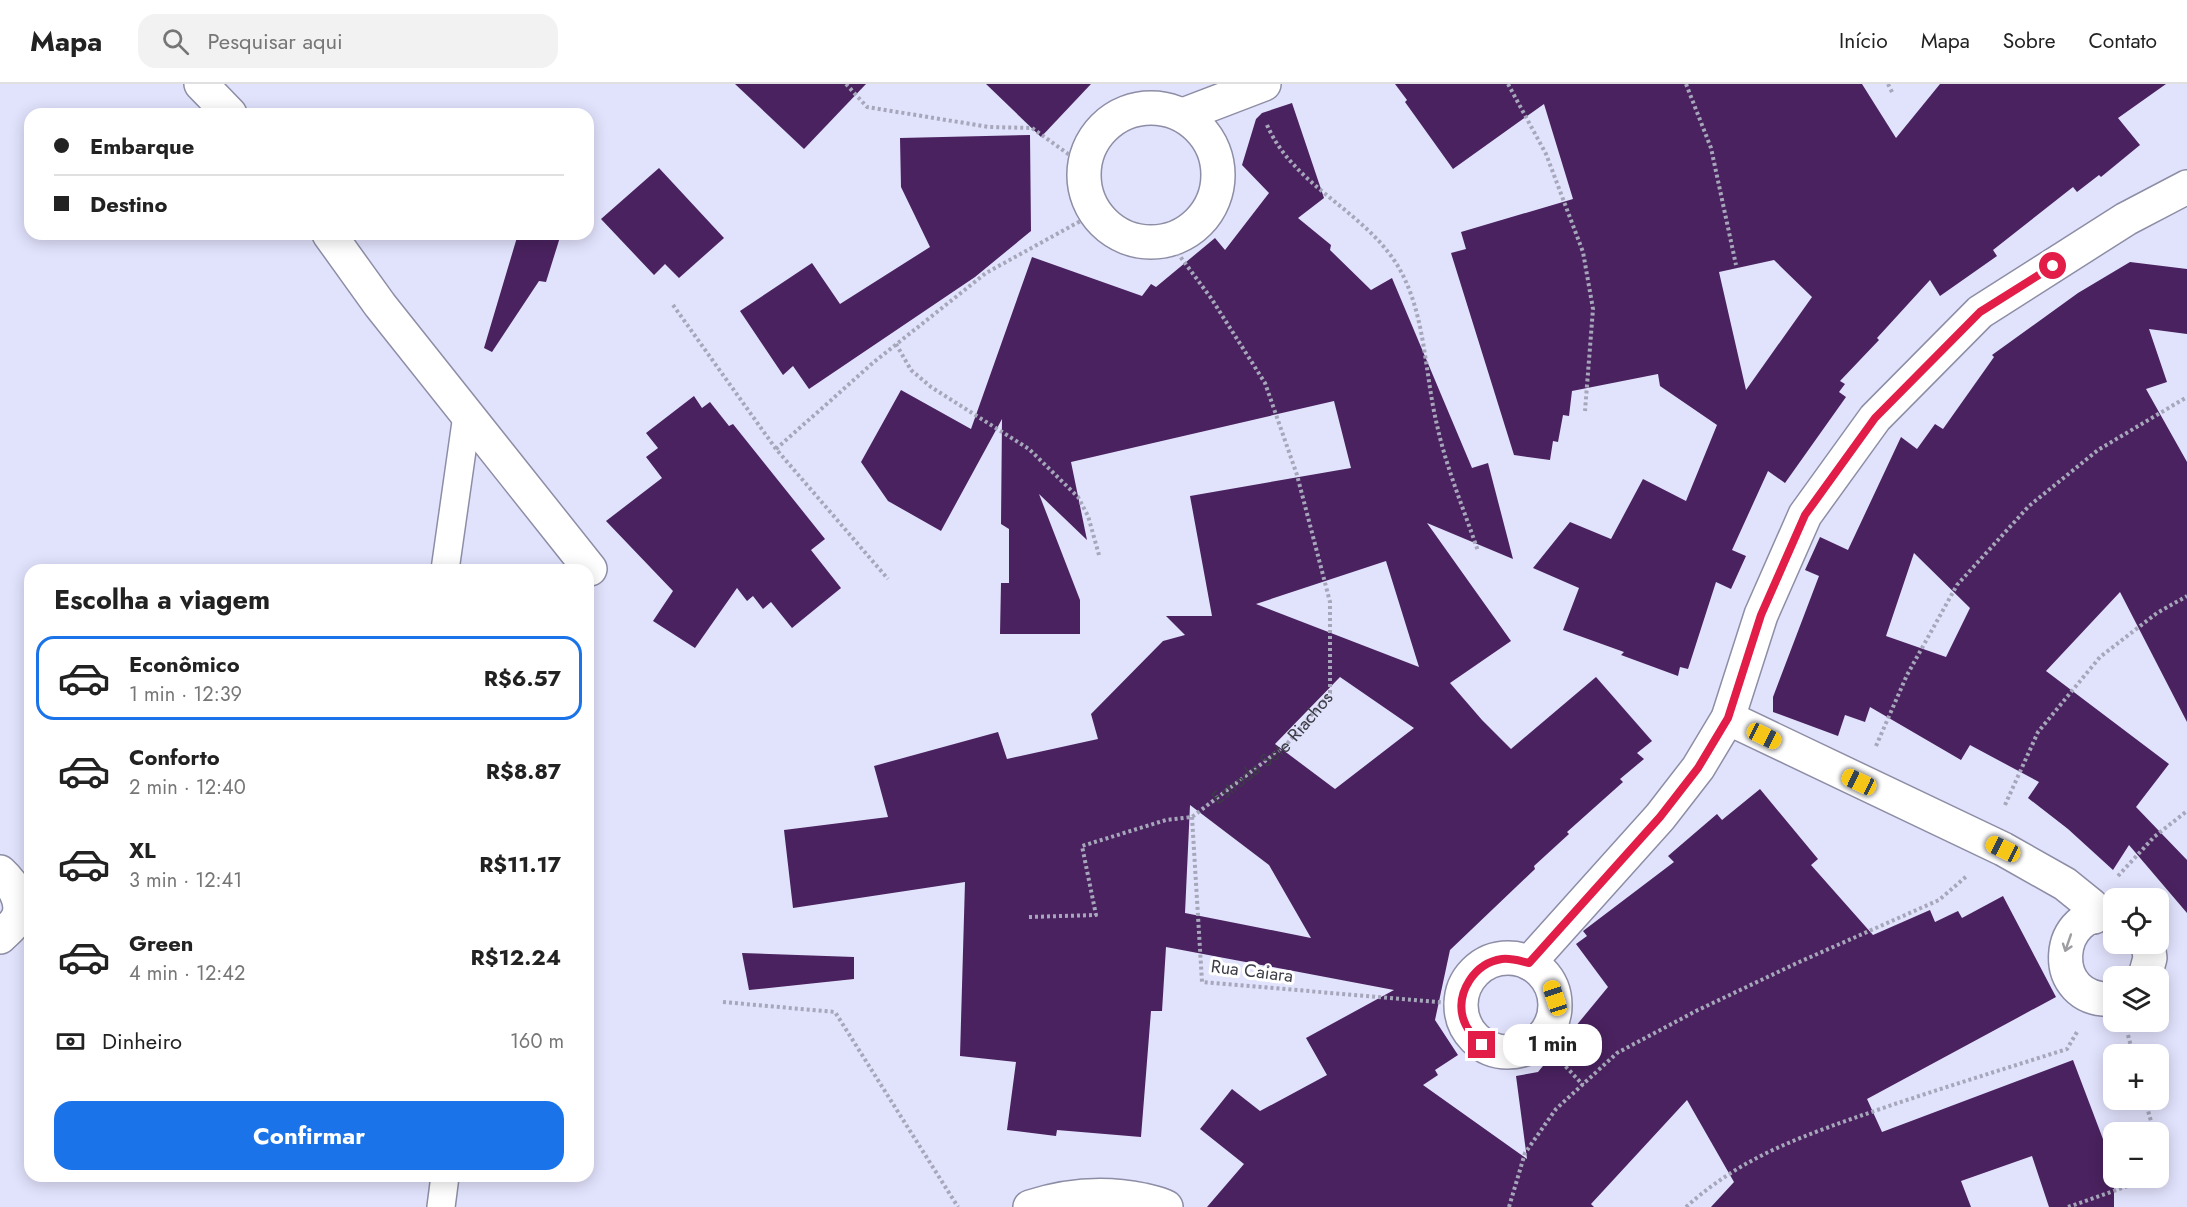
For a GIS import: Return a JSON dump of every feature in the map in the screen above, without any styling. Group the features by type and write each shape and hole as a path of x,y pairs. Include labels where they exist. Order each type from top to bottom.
{"street":[{"path":"201,84 224,108"},
{"path":"1183,115 1257,86"},
{"path":"1161,108 1183,115 1202,130 1214,147 1219,168 1218,190 1210,210 1196,226 1164,242 1136,241 1116,234 1099,219 1087,199 1083,176 1087,154 1098,133 1116,117 1138,109 1161,108"},
{"path":"1529,963 1660,817 1698,768 1728,718 1761,615 1805,515 1875,418 1980,312 2126,219 2187,187"},
{"path":"333,240 380,305 586,564"},
{"path":"1728,718 1859,782 1941,818 2055,877 2099,912 2081,923 2071,934 2065,947 2065,962 2068,976 2078,988 2089,996 2103,998"},
{"path":"0,937 16,921 20,911 18,897 4,875"},
{"path":"1499,959 1514,959 1529,963 1542,972 1555,998 1555,1013 1550,1028 1541,1040 1528,1048 1513,1052 1497,1051 1482,1045 1471,1034 1464,1020 1461,1004 1465,989 1473,975 1485,965 1499,959"},
{"path":"1030,1207 1047,1201 1097,1194 1129,1197 1166,1207"}],"lane":[{"path":"446,564 467,415"},
{"path":"441,1207 444,1182"}],"path":[{"path":"846,84 867,106 989,127 1032,128 1085,166"},
{"path":"1508,84 1546,154 1583,252 1593,309 1585,411"},
{"path":"1686,84 1711,148 1736,266"},
{"path":"1888,84 1893,94"},
{"path":"1257,86 1275,144 1294,167 1383,245 1406,283 1414,301 1437,426 1478,551"},
{"path":"776,449 874,362 986,273 1095,213"},
{"name":"Estrada Sete Riachos","path":"1029,917 1096,915 1082,846 1166,820 1192,817 1286,745 1330,693 1330,602 1297,475 1265,383 1211,298 1179,255 1164,242"},
{"path":"673,305 776,449 888,579"},
{"path":"896,344 911,370 931,387 1029,449 1078,496 1088,516 1100,555"},
{"path":"1859,782 1907,675 1957,585 2029,506 2098,450 2187,398"},
{"path":"1509,1207 1525,1153 1556,1109 1617,1053 1696,1011 1797,963 1939,900 1966,878 1988,842 2038,732 2100,657 2157,613 2187,596"},
{"path":"2099,912 2154,837 2187,811"},
{"name":"Rua Caiara","path":"1192,817 1202,982 1461,1004"},
{"path":"723,1002 835,1012 957,1207"},
{"path":"1686,1207 1709,1186 1753,1158 1810,1134 2067,1049 2085,1019 2103,1004"},
{"path":"1541,1040 1583,1085"},
{"path":"2068,1207 2122,1188"}],"building":[{"path":"735,84 866,84 804,149"},
{"path":"986,84 1091,84 1041,137"},
{"path":"1395,84 1862,84 1896,138 1940,84 2166,84 2118,118 2140,145 2101,177 2099,175 2077,192 2073,187 1993,250 1997,256 1940,296 1930,280 1877,338 1879,340 1840,381 1845,384 1839,392 1846,397 1785,483 1768,471 1732,550 1746,556 1731,589 1716,582 1688,669 1680,667 1678,676 1621,655 1624,652 1563,630 1579,588 1533,568 1570,522 1611,539 1643,479 1686,501 1717,425 1660,386 1658,374 1572,391 1569,416 1563,415 1558,442 1553,441 1550,460 1514,455 1451,253 1466,249 1461,232 1573,199 1544,104 1453,169 1405,102 1407,100","holes":["1774,260 1812,297 1746,390 1719,272"]},
{"path":"1292,103 1324,198 1298,218 1331,245 1330,250 1371,290 1392,278 1472,468 1488,463 1513,559 1427,523 1511,641 1450,683 1511,749 1596,677 1652,741 1637,753 1644,759 1620,779 1623,782 1567,832 1569,834 1534,866 1535,869 1450,950 1435,1020 1458,1055 1435,1070 1438,1075 1423,1085 1527,1159 1516,1076 1538,1072 1608,987 1576,944 1587,936 1583,931 1674,862 1668,856 1717,814 1722,820 1760,789 1818,859 1811,865 1873,935 1930,910 1935,922 1958,911 1962,918 2003,896 2056,997 1867,1099 1882,1132 2073,1060 2103,1139 2103,1188 2114,1188 2114,1207 2049,1207 2032,1156 1961,1181 1971,1207 1711,1207 1734,1182 1687,1100 1591,1204 1594,1207 1207,1207 1244,1164 1200,1129 1232,1089 1260,1111 1327,1075 1306,1038 1394,990 1166,947 1162,1011 1151,1011 1141,1137 1057,1130 1056,1136 1007,1130 1016,1062 960,1056 965,882 793,908 784,830 888,817 874,766 998,732 1007,759 1098,739 1091,714 1163,641 1185,635 1166,616 1212,616 1190,496 1351,468 1334,401 1071,462 1087,540 1039,494 1080,600 1080,634 1000,634 1001,583 1009,583 1009,529 1001,524 1002,419 941,531 888,501 861,462 901,390 971,429 1032,257 1142,296 1151,284 1156,287 1215,238 1225,250 1269,193 1242,165 1256,119 1262,113","holes":["1386,561 1419,667 1256,604","1340,677 1414,728 1335,789 1275,744","1190,805 1269,865 1311,938 1185,913"]},
{"path":"1030,135 1031,231 975,277 809,389 793,366 783,375 740,311 812,263 840,304 930,247 901,187 900,138"},
{"path":"659,168 724,238 679,278 665,264 654,275 601,219"},
{"path":"516,240 559,240 546,282 539,281 492,352 484,348"},
{"path":"2130,262 2187,269 2187,334 2149,329 2167,382 2146,389 2187,462 2187,722 2120,592 2046,671 2169,764 2136,807 2187,860 2187,913 2169,892 2169,888 2166,888 2129,845 2113,870 2068,829 2028,798 2039,782 1970,745 1961,760 1870,707 1865,722 1845,715 1838,736 1773,712 1773,697 1819,576 1805,570 1820,537 1848,550 1901,437 1917,449 1935,424 1943,429 1994,357 1992,355 2078,293","holes":["1914,553 1970,608 1946,657 1886,636"]},
{"path":"694,396 702,408 710,402 729,426 733,424 825,539 811,550 841,588 792,628 771,602 763,609 753,596 747,601 737,588 695,648 653,621 673,591 606,521 662,478 646,457 658,448 646,433"},
{"path":"742,953 854,957 854,979 749,990"}],"route":[{"path":"1482,1045 1471,1034 1464,1020 1461,1004 1465,989 1473,975 1485,965 1499,959 1514,959 1529,963 1660,817 1698,768 1728,718 1761,615 1805,515 1875,418 1980,312 2053,266"}]}
